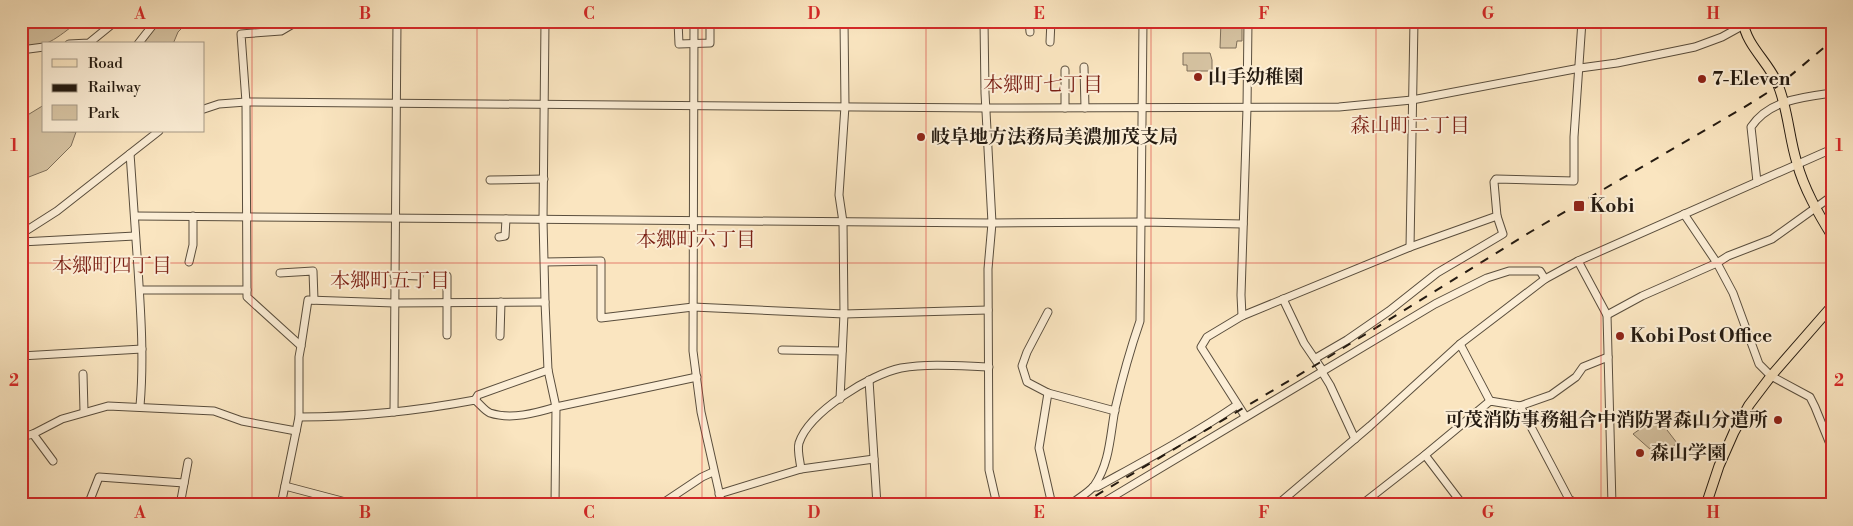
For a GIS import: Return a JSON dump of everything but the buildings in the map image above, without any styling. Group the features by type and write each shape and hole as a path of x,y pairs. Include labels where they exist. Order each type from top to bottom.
{"main road":[{"path":"1743,24 1753,47 1772,73 1778,86 1797,164 1815,208 1832,236"},
{"path":"1706,505 1718,466 1749,405 1771,376 1832,306"}],"street":[{"path":"90,42 116,21"},
{"path":"140,42 156,21"},
{"path":"298,21 281,31 241,34 246,102 248,297 252,303 301,346"},
{"path":"394,412 394,275 398,103 397,21"},
{"path":"545,21 543,220 548,370 556,407 555,505"},
{"path":"678,21 680,44 710,43 710,21"},
{"path":"694,21 692,307 694,351 701,412 713,472 722,505"},
{"path":"840,399 844,314 842,222 839,195 845,106 844,21"},
{"path":"984,21 992,223 988,269 989,470 997,505"},
{"path":"1029,21 1030,32"},
{"path":"1050,42 1051,21"},
{"path":"1082,21 1082,24 1110,24"},
{"path":"1242,316 1243,224 1248,108 1248,21"},
{"path":"1410,247 1414,21"},
{"path":"1316,358 1347,340 1389,311 1437,273 1503,234 1497,216 1496,179 1574,181 1574,137 1582,21"},
{"path":"205,109 219,104 246,102 987,108 1339,107 1412,100 1695,47 1722,37 1743,24 1752,21"},
{"path":"1124,24 1143,22 1178,24"},
{"path":"1070,505 1093,487 1106,462 1128,356 1140,321 1143,22"},
{"path":"21,50 42,47"},
{"path":"1084,67 1084,108"},
{"path":"1065,70 1066,108"},
{"path":"1756,182 1751,127 1756,120 1783,102 1832,93"},
{"path":"21,234 56,211 158,132"},
{"path":"1277,505 1355,439 1460,344 1545,278 1578,261 1832,149"},
{"path":"130,154 140,290 143,372 140,406"},
{"path":"490,180 544,180"},
{"path":"1607,315 1642,296 1717,263 1728,256 1772,239 1832,196"},
{"path":"1684,214 1717,263 1733,294 1759,364 1771,376 1810,397 1832,449"},
{"path":"136,216 1243,224"},
{"path":"189,262 193,245 193,216"},
{"path":"1245,416 1201,347 1207,337 1242,316 1410,247 1497,216"},
{"path":"499,237 505,236 506,220"},
{"path":"21,242 136,236"},
{"path":"545,262 600,261 601,318 692,307 844,314 988,310"},
{"path":"1578,261 1607,315 1612,505"},
{"path":"280,273 313,271 314,300"},
{"path":"1099,505 1435,304 1488,278 1508,271 1540,271 1545,278"},
{"path":"394,275 419,276"},
{"path":"447,276 447,335"},
{"path":"140,290 247,290"},
{"path":"1283,299 1304,343 1316,358 1355,439"},
{"path":"281,505 298,417 299,357 308,300 394,303 545,302"},
{"path":"500,336 501,302"},
{"path":"1048,312 1027,352 1022,366 1027,382 1048,393 1115,412"},
{"path":"1460,344 1490,401"},
{"path":"21,356 142,349"},
{"path":"782,350 842,351"},
{"path":"1361,505 1490,401 1520,406 1550,395 1576,377 1584,367 1608,357"},
{"path":"801,469 798,450 799,442 813,422 825,409 869,380 895,370 916,366 989,366"},
{"path":"298,417 344,417 418,408 434,408 475,400 478,395 548,370"},
{"path":"83,374 84,412"},
{"path":"475,400 488,412 502,415 535,414 556,407 697,377"},
{"path":"869,380 877,505"},
{"path":"1048,393 1039,448 1052,505"},
{"path":"1093,487 1097,487 1157,453 1237,405"},
{"path":"21,419 22,437 33,434 62,419 84,412 108,406 140,406 214,411 242,421 296,431"},
{"path":"1520,406 1569,500 1578,505"},
{"path":"33,434 53,460"},
{"path":"1425,455 1463,505"},
{"path":"719,494 801,469 874,459"},
{"path":"180,505 188,462"},
{"path":"660,505 702,477 713,472"},
{"path":"88,505 99,477 184,483"},
{"path":"285,486 357,505"}],"green space":[{"path":"31,21 79,21 54,40 42,42 42,45 39,46 25,44 23,38 31,26"},
{"path":"160,21 189,21 178,32 174,42 144,42"},
{"path":"1221,21 1242,21 1242,41 1237,41 1236,48 1220,48"},
{"path":"1183,53 1210,53 1212,71 1187,71 1187,65 1183,65"},
{"path":"42,106 42,132 76,132 71,146 47,170 21,180 21,119"},
{"path":"1657,417 1677,443 1660,458 1633,434"}],"railway":[{"path":"1080,505 1319,363 1532,231 1743,108 1778,86 1832,41"}],"place":[{"name":"山手幼稚園","path":"1198,77"},
{"name":"7-Eleven","path":"1702,79"},
{"name":"岐阜地方法務局美濃加茂支局","path":"921,137"},
{"name":"Kobi","path":"1579,206"},
{"name":"Kobi Post Office","path":"1620,336"},
{"name":"可茂消防事務組合中消防署森山分遣所","path":"1778,420"},
{"name":"森山学園","path":"1640,453"}],"district":[{"name":"本郷町七丁目","path":"1043,85"},
{"name":"森山町二丁目","path":"1410,126"},
{"name":"本郷町六丁目","path":"696,240"},
{"name":"本郷町四丁目","path":"112,266"},
{"name":"本郷町五丁目","path":"390,281"}]}
